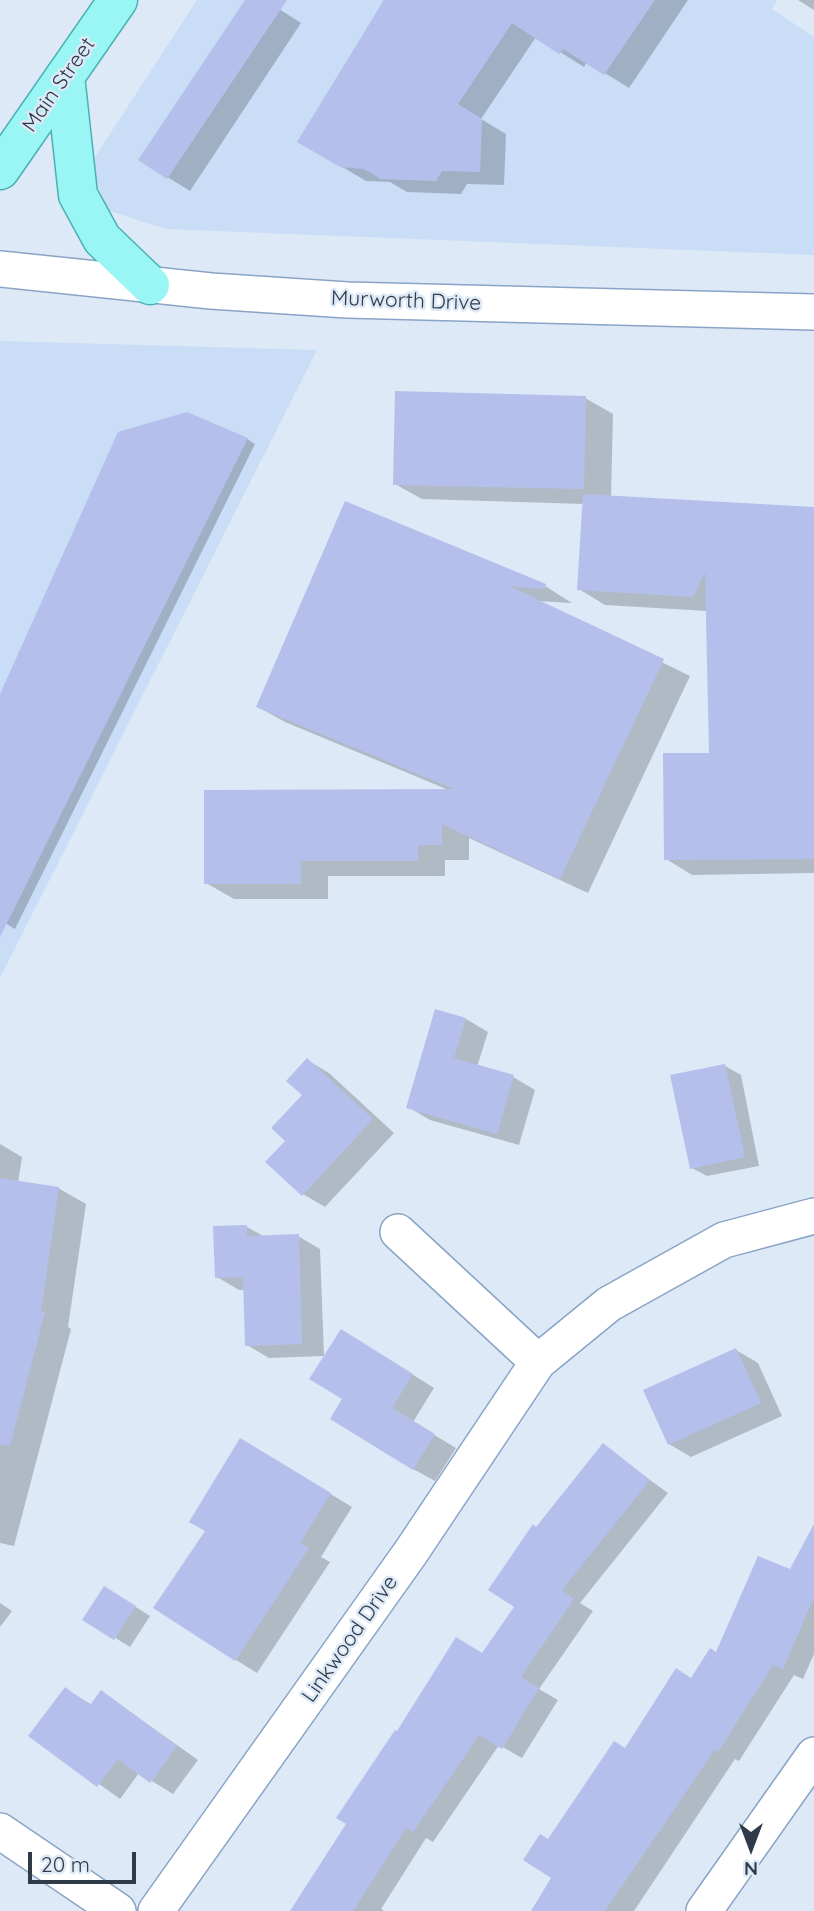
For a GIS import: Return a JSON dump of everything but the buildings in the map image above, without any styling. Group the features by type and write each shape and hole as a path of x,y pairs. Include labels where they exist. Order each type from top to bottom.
{"main road":[{"name":"Main Street","path":"0,170 118,0"},
{"path":"65,76 78,195 102,239 150,285"}],"street":[{"name":"Murworth Drive","path":"0,269 150,285 347,300 814,312"},
{"name":"Linkwood Drive","path":"156,1911 411,1552 538,1362 609,1304 724,1240 814,1216"},
{"path":"398,1232 538,1362"},
{"path":"704,1911 814,1755"},
{"path":"0,1831 118,1911"}],"shaded area":[{"path":"197,0 777,0 772,9 814,37 814,255 166,229 109,211 89,166"},
{"path":"0,341 317,350 0,978"}]}
